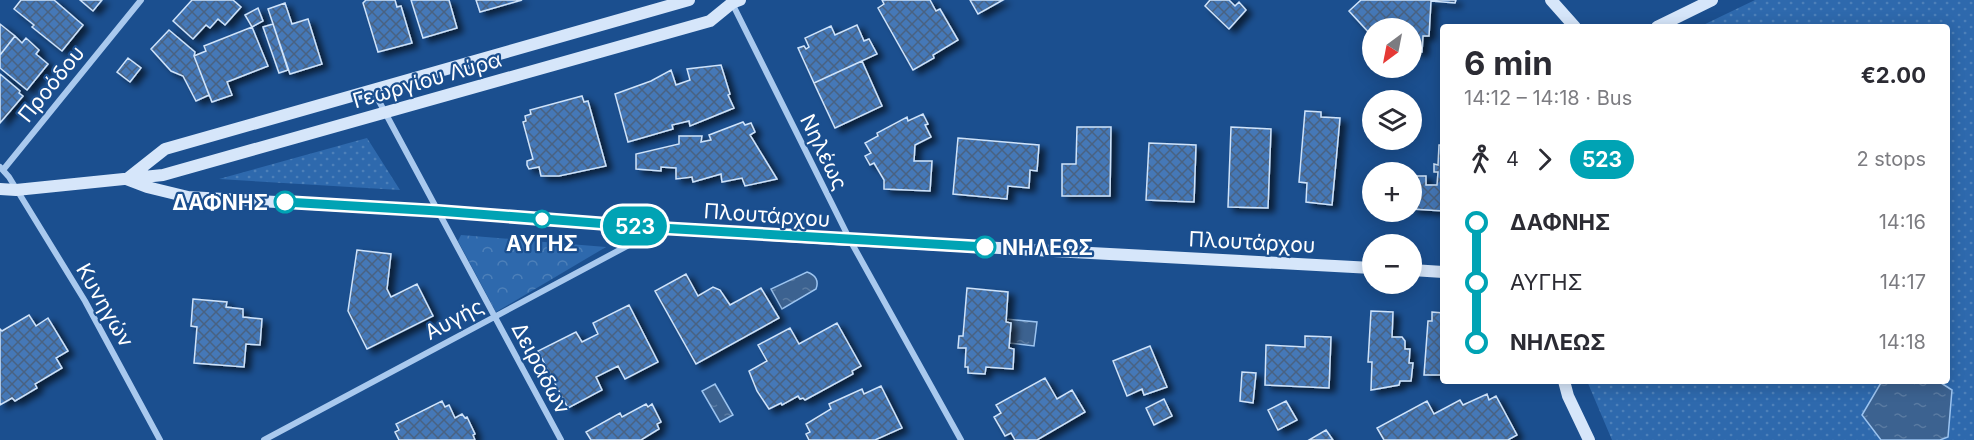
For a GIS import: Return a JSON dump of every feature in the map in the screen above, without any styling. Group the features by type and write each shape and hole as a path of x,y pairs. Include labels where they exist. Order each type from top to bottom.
{"street":[{"name":"Προόδου","path":"16,190 1,168 141,0"},
{"name":"Γεωργίου Λύρα","path":"126,179 165,149 689,0"},
{"path":"1551,0 1572,24"},
{"path":"1663,24 1712,0"},
{"name":"Γεωργίου Λύρα","path":"0,189 16,190 164,175 710,21 731,1"},
{"name":"Νηλέως","path":"731,1 850,240 961,440"},
{"name":"Δειραδων","path":"373,90 561,440"},
{"name":"Πλουτάρχου","path":"126,179 147,187 188,197 438,211 850,240 1362,267"},
{"name":"Κυνηγών","path":"16,190 86,301 160,440"},
{"name":"Αυγής","path":"264,440 660,228"},
{"path":"1422,271 1440,272"},
{"path":"1565,384 1568,396 1589,440"}],"green space":[{"path":"1755,0 1974,0 1974,440 1612,440 1588,384 1950,384 1950,24 1705,24"},
{"path":"367,138 400,190 219,179"},
{"path":"461,235 606,247 496,312 458,241"}],"water":[{"path":"807,272 816,279 816,289 782,309 771,289"},
{"path":"1006,319 1037,322 1034,346 1009,343 1011,323 1006,322"},
{"path":"715,384 733,415 720,422 702,391"},
{"path":"1880,384 1943,384 1952,390 1948,437 1940,440 1881,440 1862,415"}],"building":[{"path":"21,0 54,0 83,25 62,51 14,9"},
{"path":"80,0 102,0 93,11"},
{"path":"192,0 233,0 241,7 225,25 218,19 210,28 206,25 193,39 173,21"},
{"path":"366,0 395,0 397,7 401,6 412,43 378,52 363,3"},
{"path":"411,0 449,0 457,28 423,38"},
{"path":"476,0 522,0 480,12"},
{"path":"882,0 930,0 936,11 940,9 958,40 913,70 878,8 884,4"},
{"path":"970,0 1003,0 978,14"},
{"path":"1210,0 1229,0 1235,6 1239,2 1246,10 1229,29 1205,6"},
{"path":"1361,0 1456,0 1455,3 1431,1 1429,36 1423,36 1422,52 1422,18 1362,18 1362,25 1349,11"},
{"path":"285,3 292,24 308,19 322,64 290,74 268,9"},
{"path":"258,8 263,21 252,27 245,15"},
{"path":"0,24 15,36 0,55"},
{"path":"273,24 288,70 279,73 263,27"},
{"path":"857,25 864,41 869,39 877,54 814,83 798,48 809,47 805,38 831,26 835,35"},
{"path":"252,27 268,66 227,82 232,95 212,102 194,56 206,51 204,46"},
{"path":"169,30 195,52 194,56 209,95 196,101 183,76 171,71 151,49"},
{"path":"15,36 22,43 26,38 39,50 36,54 48,64 27,90 0,68 0,55"},
{"path":"128,58 141,68 130,82 117,72"},
{"path":"862,61 882,106 835,128 814,83"},
{"path":"721,65 730,94 728,95 734,108 690,126 689,121 672,125 673,129 628,142 615,94 651,81 671,70 676,85 690,80 687,69"},
{"path":"0,74 23,96 0,123"},
{"path":"582,96 584,102 588,101 606,166 559,176 541,176 539,167 529,169 527,161 533,159 523,122 526,121 525,116 531,114 530,110"},
{"path":"1305,111 1321,112 1321,117 1340,118 1332,205 1306,202 1307,183 1299,182"},
{"path":"923,114 931,137 915,145 914,161 932,161 930,191 884,189 884,180 874,163 870,165 865,156 871,153 865,143 878,136 877,133 907,117 908,121"},
{"path":"743,122 745,125 751,123 755,132 750,135 777,179 745,186 742,178 722,182 721,174 693,182 692,177 676,179 676,168 661,167 661,171 636,169 636,154 679,144 679,136 702,136 701,142 711,140 709,135"},
{"path":"1077,127 1111,127 1110,196 1062,196 1062,164 1076,164"},
{"path":"1231,127 1271,129 1268,208 1228,207"},
{"path":"958,138 1039,145 1037,171 1030,170 1029,188 1008,186 1007,199 953,194"},
{"path":"1149,143 1196,145 1194,202 1146,200"},
{"path":"1440,145 1440,211 1422,210 1422,176 1426,176 1426,185 1437,185 1438,172 1434,172 1434,164 1438,165"},
{"path":"357,250 391,254 387,289 391,297 417,284 433,316 367,349 348,311"},
{"path":"686,274 698,296 713,287 720,290 730,305 761,288 779,318 696,364 655,291"},
{"path":"967,288 1008,292 1006,322 1011,323 1009,348 1014,349 1013,369 986,367 985,374 968,373 968,367 965,367 966,348 958,348 959,336 963,336"},
{"path":"193,299 227,302 226,307 243,309 243,317 262,319 260,345 246,344 244,367 194,363 197,327 191,326"},
{"path":"629,305 658,362 625,379 618,366 596,377 602,390 568,408 538,351 576,332 582,342 598,334 593,323"},
{"path":"1371,311 1393,312 1392,337 1402,337 1405,341 1405,349 1410,349 1409,363 1413,363 1411,381 1400,381 1399,385 1371,390 1372,362 1368,362"},
{"path":"1432,312 1440,313 1440,375 1424,375 1428,321 1432,321"},
{"path":"29,315 36,326 48,318 68,351 56,358 62,368 35,384 37,388 15,401 12,398 0,405 0,329 2,331"},
{"path":"837,323 861,366 852,371 853,374 805,400 798,396 769,409 757,391 749,371 767,361 758,345 790,328 799,344"},
{"path":"1305,336 1331,337 1329,388 1265,385 1266,345 1305,347"},
{"path":"1150,346 1167,387 1144,395 1142,389 1127,396 1113,361"},
{"path":"1242,372 1256,373 1253,403 1240,401"},
{"path":"1045,378 1057,399 1072,390 1085,412 1037,440 1015,440 1011,433 1005,436 994,417 1001,413 996,405"},
{"path":"881,386 902,428 875,440 809,440 806,434 810,432 806,424 831,409 829,404 862,389 864,394"},
{"path":"1487,394 1489,400 1496,396 1517,435 1508,440 1384,440 1377,428 1427,401 1434,414 1460,400 1463,405"},
{"path":"1164,399 1172,416 1154,425 1146,408"},
{"path":"442,401 445,407 449,405 455,418 462,414 465,418 467,417 475,434 473,435 475,440 399,440 395,432 399,430 396,424"},
{"path":"1286,401 1297,420 1278,430 1268,410"},
{"path":"646,404 648,407 652,404 661,422 657,424 659,429 641,440 591,440 586,432 620,413 622,417"},
{"path":"1326,430 1333,440 1309,440"}],"bus line":[{"name":"523","path":"285,202 660,228 985,247"}],"place":[{"name":"ΔΑΦΝΗΣ","path":"285,202"},
{"name":"ΑΥΓΗΣ","path":"542,219"},
{"name":"ΝΗΛΕΩΣ","path":"985,247"}]}
